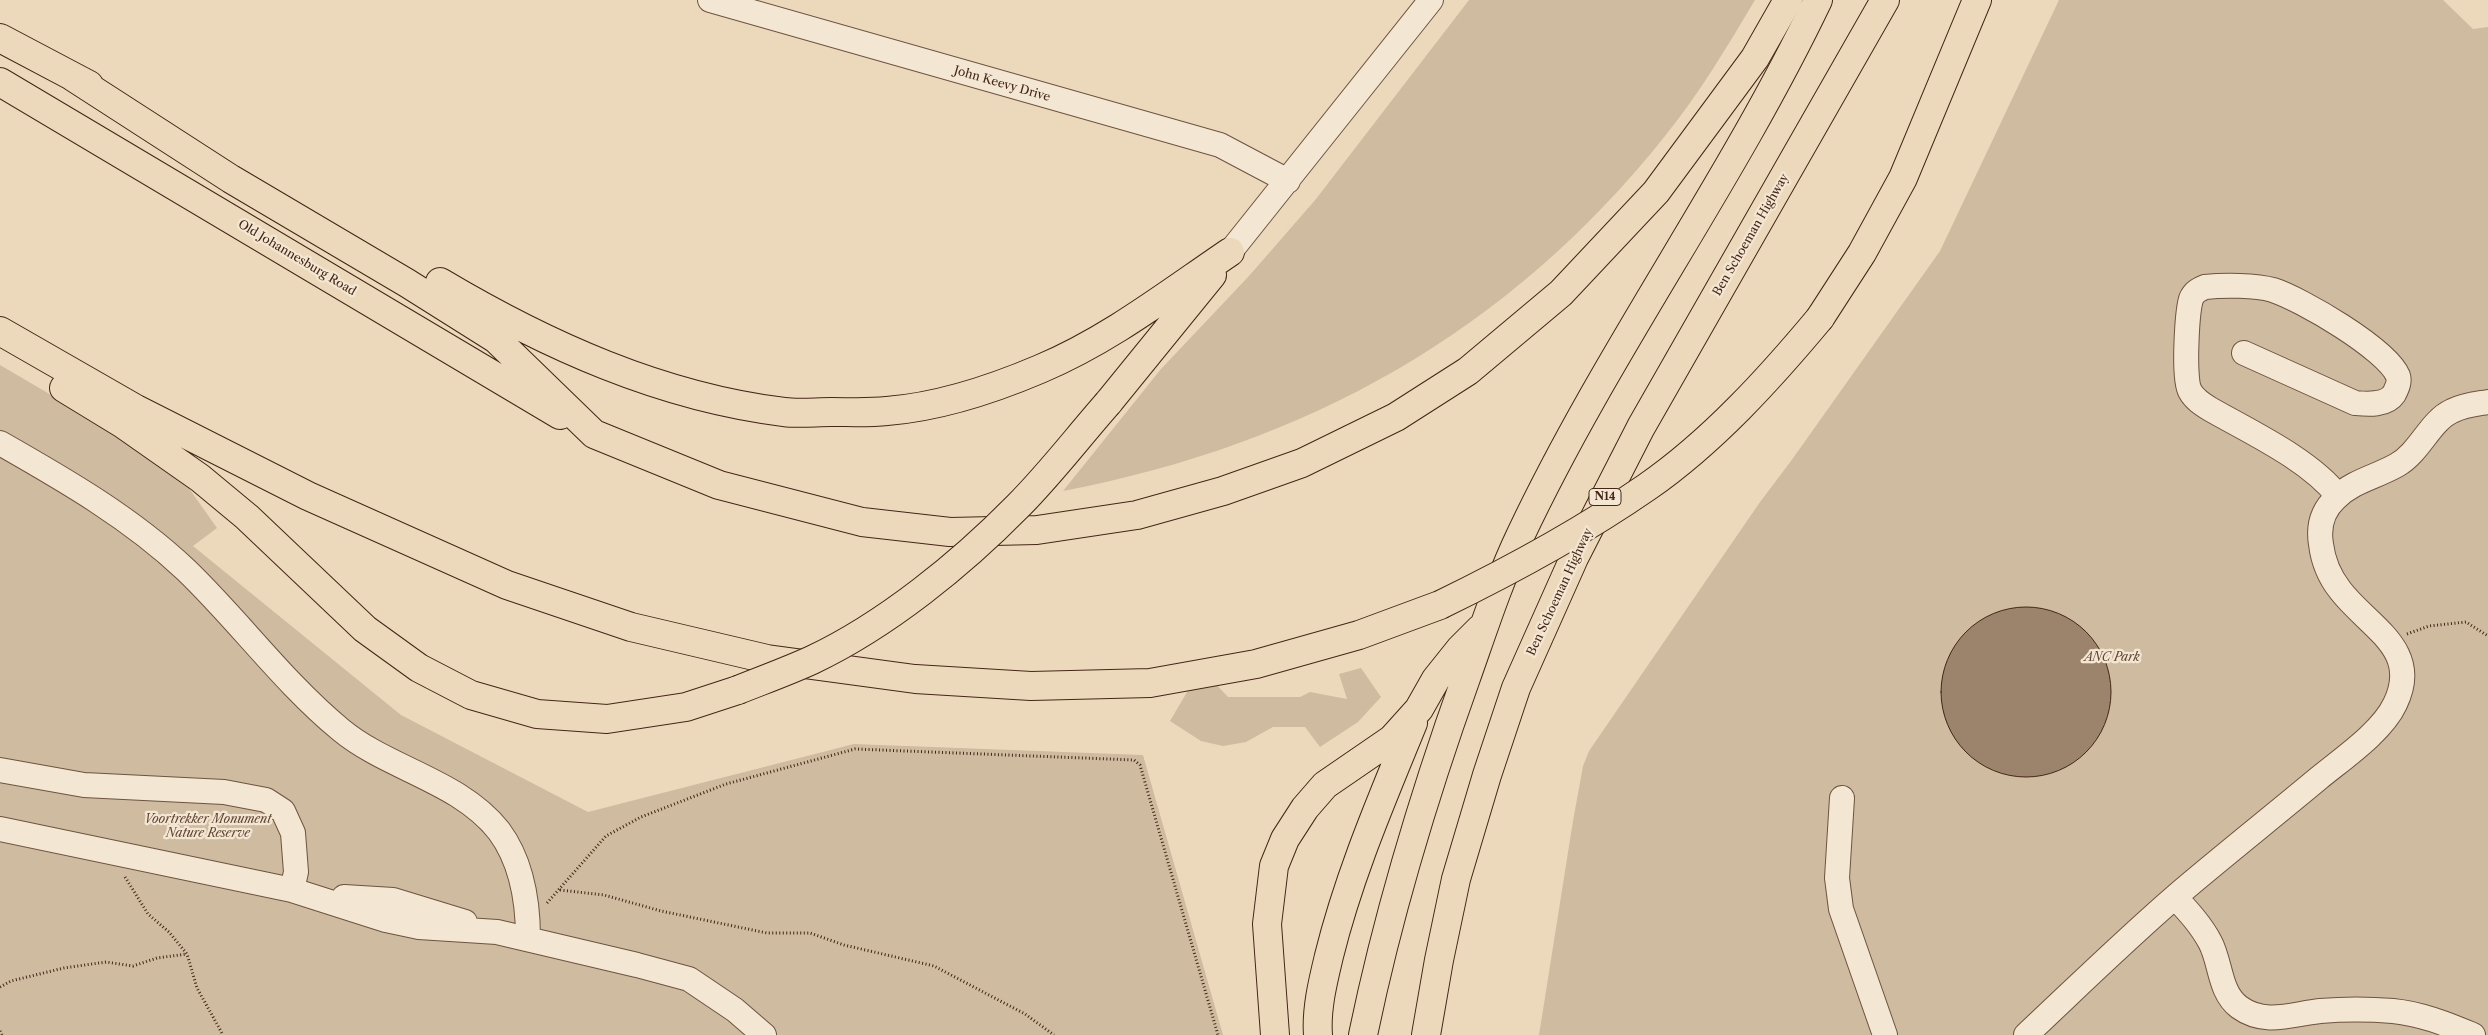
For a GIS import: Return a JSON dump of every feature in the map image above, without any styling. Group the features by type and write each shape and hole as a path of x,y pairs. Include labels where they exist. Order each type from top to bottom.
{"main road":[{"name":"Old Johannesburg Road","path":"0,82 594,434 719,485 862,522 950,532 1037,530 1137,515 1223,491 1302,463 1396,417 1468,371 1561,293 1656,192 1755,58 1788,0"},
{"path":"1363,1035 1380,952 1433,770 1520,536 1585,409 1786,68 1818,0"},
{"name":"Ben Schoeman Highway","path":"1426,1035 1456,879 1487,775 1516,688 1574,558 1641,427 1885,0"},
{"path":"0,331 136,409 308,496 507,585 631,628 767,659 915,679 1031,686 1150,683 1256,664 1359,635 1440,604 1558,544 1648,486 1698,446 1771,377 1820,318 1862,253 1902,178 1977,0"},
{"path":"0,38 72,77 135,106 259,175 467,298 581,355 652,384 714,400 786,413 886,411 924,406 984,389 1039,370 1112,332 1230,252"},
{"path":"72,77 231,180 399,278 496,339 575,413 594,434"},
{"path":"0,349 123,424 200,478 247,517 365,629 419,668 471,695 537,714 607,719 686,707 738,690 813,659 861,632 921,592 967,554 1019,505 1108,403 1230,252"},
{"path":"1318,1035 1322,985 1341,906 1366,837 1419,709 1436,678 1460,648 1486,624"},
{"path":"1275,1035 1267,924 1274,866 1284,840 1305,808 1325,786 1392,739 1419,709"}],"street":[{"name":"John Keevy Drive","path":"710,0 1220,146 1246,157 1288,181"},
{"path":"1230,252 1431,0"},
{"path":"2244,353 2355,403 2370,404 2383,402 2392,397 2398,386 2399,378 2394,369 2354,336 2312,308 2271,289 2205,287 2196,291 2191,300 2186,355 2189,390 2197,400 2210,409 2296,460 2331,487 2338,496"},
{"path":"2026,1035 2175,897 2343,759 2379,726 2394,706 2402,685 2401,660 2392,644 2339,590 2324,562 2319,534 2321,521 2327,507 2338,496 2367,477 2399,464 2418,448 2438,422 2450,411 2466,405 2488,402"},
{"path":"0,443 80,488 153,541 187,571 300,690 341,730 371,750 450,792 478,811 497,830 512,852 528,907 528,938"},
{"path":"0,770 84,785 224,792 266,800 283,811 293,833 296,872 303,892"},
{"path":"1842,798 1837,878 1841,909 1885,1035"},
{"path":"0,829 303,892 386,920 419,927 498,932 689,979 735,1010 764,1035"},
{"path":"2175,897 2200,925 2211,943 2230,998 2252,1014 2266,1018 2364,1009 2393,1011 2426,1016 2473,1035"}],"path":[{"path":"2392,644 2401,635 2429,626 2466,622 2488,636"},
{"path":"528,907 544,906 606,836 641,817 726,784 855,749 1134,760 1140,765 1218,1035"},
{"path":"118,872 124,875 148,914 169,932 187,954 198,988 223,1035"},
{"path":"560,890 604,895 661,911 767,933 810,933 844,945 934,966 1025,1014 1054,1035"},
{"path":"0,987 11,981 64,968 106,962 133,966 157,958 187,954"},
{"path":"0,1031 2,1035"}],"green space":[{"path":"1469,0 1755,0 1689,104 1665,136 1604,206 1540,268 1471,322 1397,369 1320,410 1238,443 1153,470 1063,491 1161,369 1249,276 1316,199"},
{"name":"ANC Park","path":"2059,0 2443,0 2473,29 2488,27 2488,1035 1539,1035 1573,821 1583,766 1589,751 1760,502 1940,251"},
{"name":"Voortrekker Monument Nature Reserve","path":"0,365 116,433 176,475 188,487 217,528 193,546 401,715 588,812 854,744 1143,755 1223,1035 0,1035"},
{"path":"1361,668 1381,697 1358,722 1320,747 1305,727 1273,727 1246,742 1223,746 1201,741 1170,721 1190,687 1209,677 1228,697 1300,697 1310,692 1347,699 1339,674"}],"building":[{"path":"2026,607 2051,611 2066,617 2086,632 2101,652 2109,675 2111,692 2107,717 2101,732 2086,752 2066,767 2043,775 2026,777 2001,773 1986,767 1966,752 1951,732 1943,709 1941,692 1945,667 1951,652 1966,632 1986,617 2009,609"}]}
